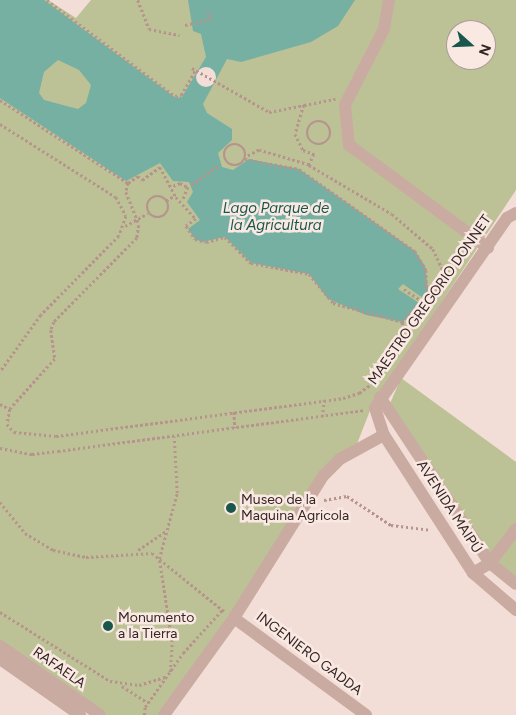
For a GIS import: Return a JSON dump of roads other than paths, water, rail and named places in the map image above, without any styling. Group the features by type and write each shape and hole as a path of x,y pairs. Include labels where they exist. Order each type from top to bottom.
{"street":[{"path":"389,0 384,28 348,97 344,124 356,154 488,248"},
{"name":"MAESTRO GREGORIO DONNET","path":"377,403 515,213"},
{"name":"AVENIDA MAIPÚ","path":"377,403 384,436 473,573 516,610"},
{"name":"AVENIDA MAIPÚ","path":"377,403 490,564 516,584"},
{"path":"164,715 234,618 323,476 340,459 384,436"},
{"path":"473,573 490,564 516,529"},
{"name":"INGENIERO GADDA","path":"234,618 366,715"},
{"name":"RAFAELA","path":"0,646 100,715"},
{"name":"RAFAELA","path":"0,659 80,715"}],"water":[{"name":"Lago Parque de la Agricultura","path":"0,0 44,0 176,98 182,97 206,57 201,34 193,31 188,0 355,0 338,26 311,42 241,62 227,59 203,104 207,113 232,129 232,140 218,153 222,167 233,170 249,159 299,169 415,251 425,266 428,289 423,298 403,284 398,289 419,303 414,313 402,322 366,315 328,299 309,274 251,263 225,237 202,242 195,239 188,229 200,220 187,202 193,192 189,182 173,181 160,163 126,181 0,98","holes":["58,60 79,70 91,85 86,103 78,109 44,100 39,93 44,72"]}],"place":[{"name":"Museo de la Maquina Agricola","path":"231,508"},
{"name":"Monumento a la Tierra","path":"108,626"}]}
